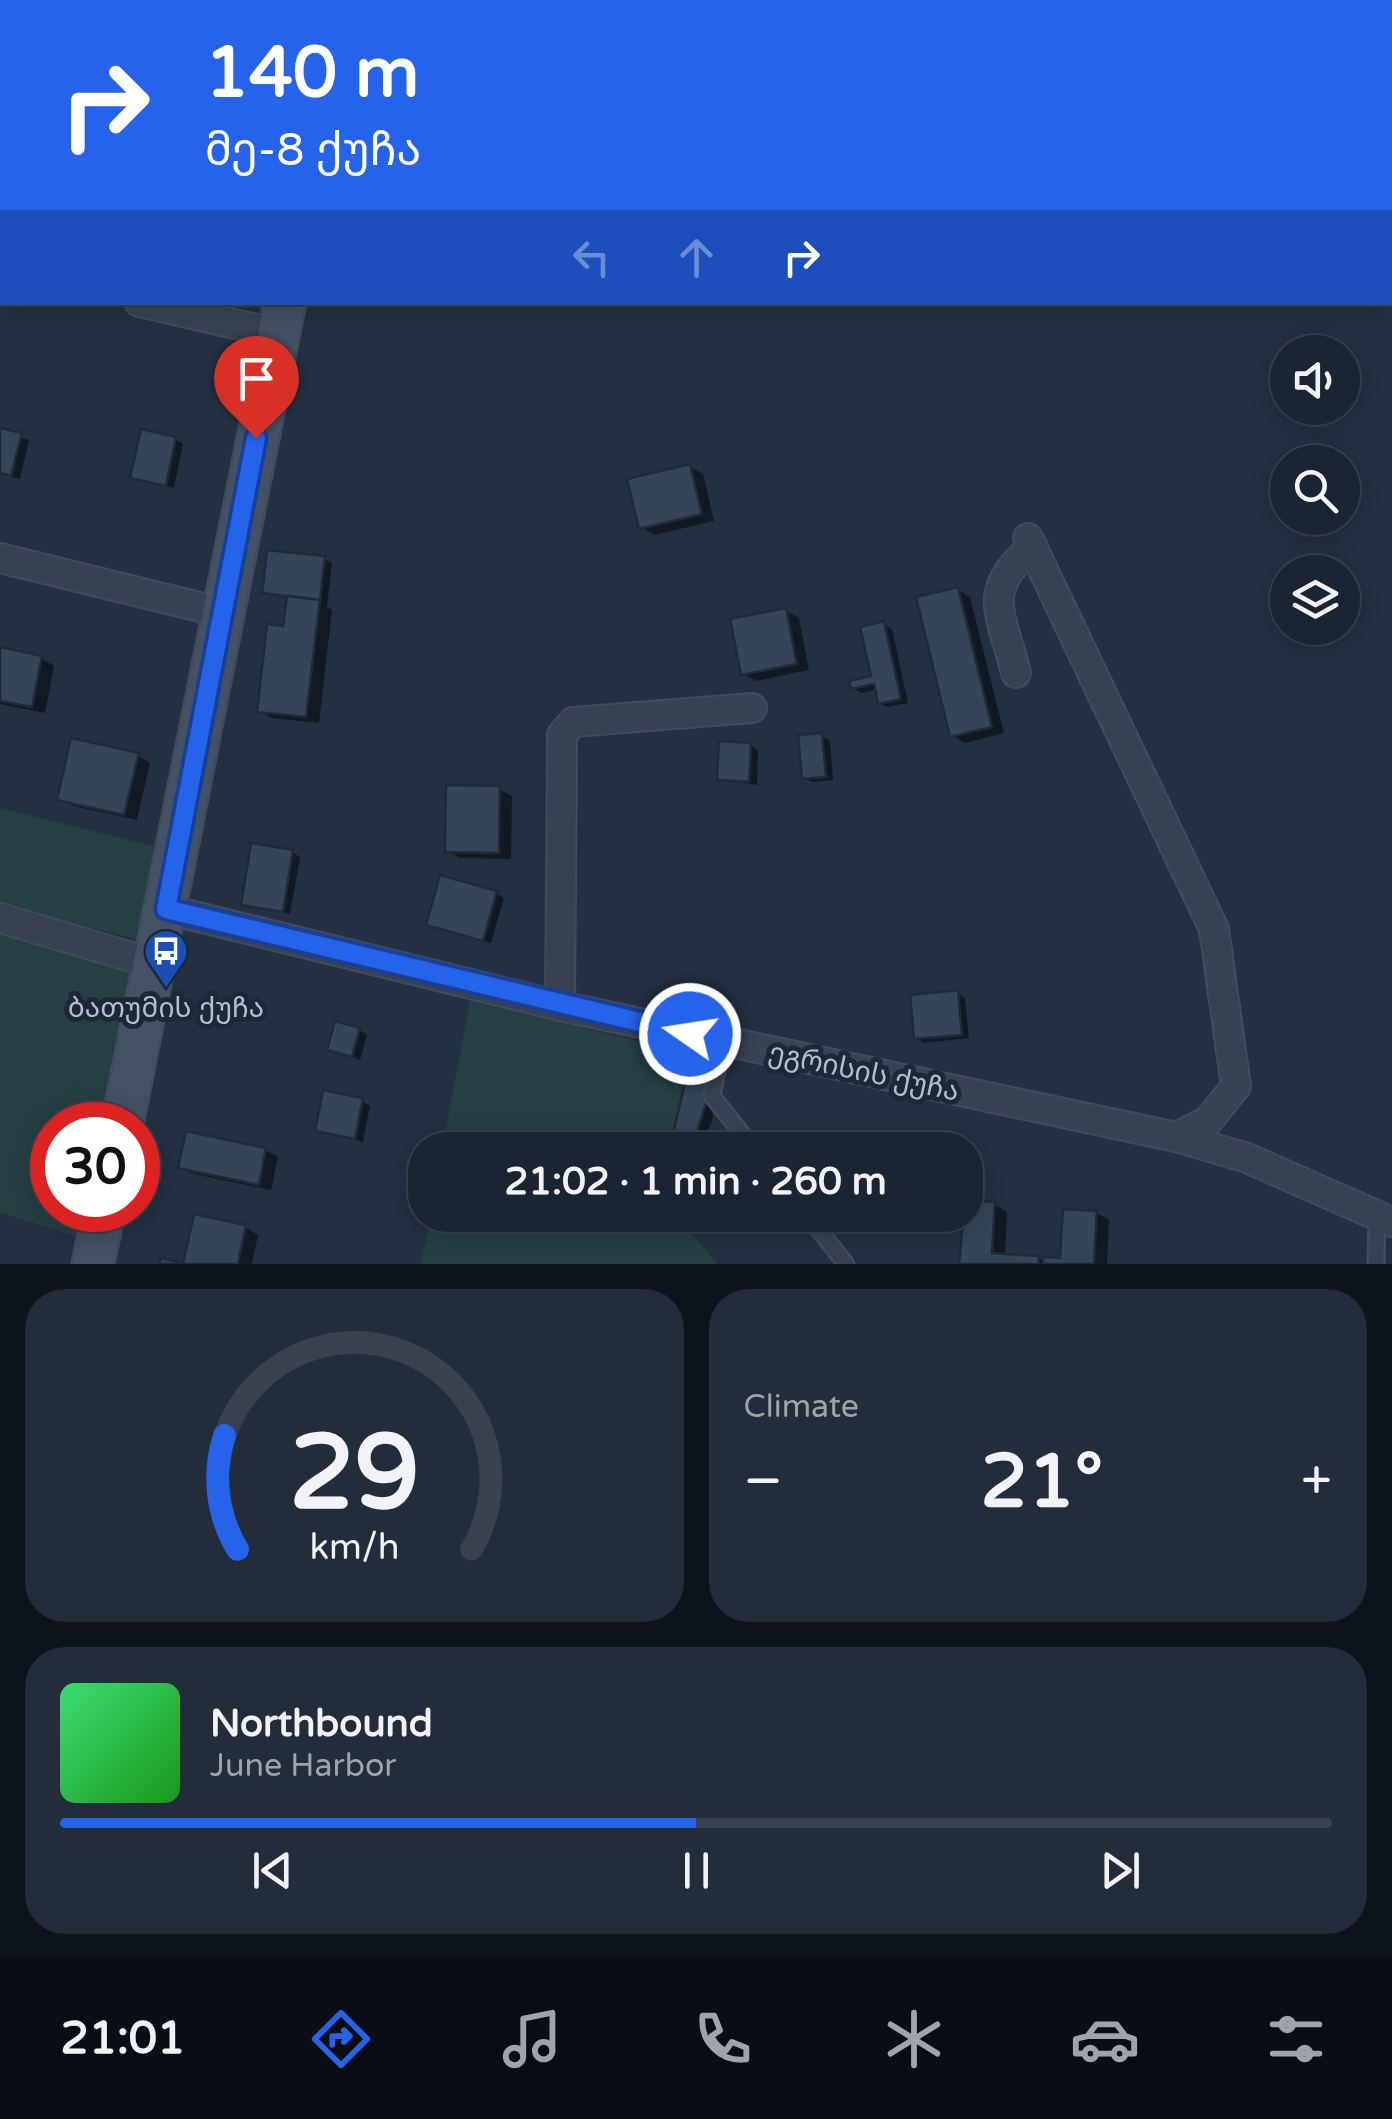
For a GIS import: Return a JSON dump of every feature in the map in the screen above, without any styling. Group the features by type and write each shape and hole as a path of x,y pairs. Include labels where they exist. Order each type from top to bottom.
{"street":[{"path":"127,1102 220,612 282,318 166,305"},
{"path":"1016,673 998,598 1006,568 1030,543 1214,929 1236,1086 1208,1120 1176,1138"},
{"path":"0,558 220,612"},
{"path":"560,1006 562,735 573,722 752,708"},
{"name":"ეგრისის ქუჩა","path":"166,909 560,1006 1176,1138 1247,1158 1385,1220"},
{"path":"0,918 154,964"},
{"path":"93,1264 100,1232"}],"lane":[{"path":"722,1042 712,1096 741,1132"},
{"path":"1376,1264 1385,1220"},
{"path":"821,1232 846,1264"}],"green space":[{"path":"0,808 161,848 141,940 0,906"},
{"path":"0,928 138,969 112,1102 30,1102 30,1222 0,1212"},
{"path":"470,1001 689,1053 674,1132 445,1132"},
{"path":"62,1232 85,1232 84,1239"},
{"path":"427,1232 691,1232 717,1264 421,1264"}],"building":[{"path":"0,428 22,433 11,476 0,473"},
{"path":"141,429 176,437 166,486 130,478"},
{"path":"690,464 702,514 639,529 627,479"},
{"path":"267,550 325,556 320,600 262,593"},
{"path":"958,587 992,727 950,737 916,597"},
{"path":"287,596 320,600 306,717 257,712 267,624 283,626"},
{"path":"786,608 797,664 741,675 730,619"},
{"path":"884,621 901,699 878,704 874,684 851,689 849,681 871,676 860,627"},
{"path":"0,647 42,656 32,707 0,701"},
{"path":"822,733 826,777 802,779 798,735"},
{"path":"71,738 139,753 124,815 57,800"},
{"path":"719,741 751,743 749,782 717,780"},
{"path":"446,785 500,786 499,853 445,852"},
{"path":"251,843 293,850 283,912 241,905"},
{"path":"440,875 497,891 483,941 426,925"},
{"path":"958,990 962,1035 914,1039 910,995"},
{"path":"335,1021 360,1028 352,1057 327,1050"},
{"path":"690,1061 712,1066 712,1084 697,1132 674,1130"},
{"path":"323,1090 363,1098 355,1139 315,1131"},
{"path":"186,1131 266,1148 259,1185 178,1168"},
{"path":"983,1201 995,1202 992,1253 1039,1256 1039,1264 959,1264 962,1232 983,1232"},
{"path":"1063,1209 1097,1211 1094,1264 1043,1264 1043,1257 1060,1258"},
{"path":"194,1214 246,1225 238,1264 159,1264 161,1258 183,1263"}],"place":[{"name":"ბათუმის ქუჩა","path":"166,989"}],"route":[{"path":"256,438 166,909 690,1034"}]}
